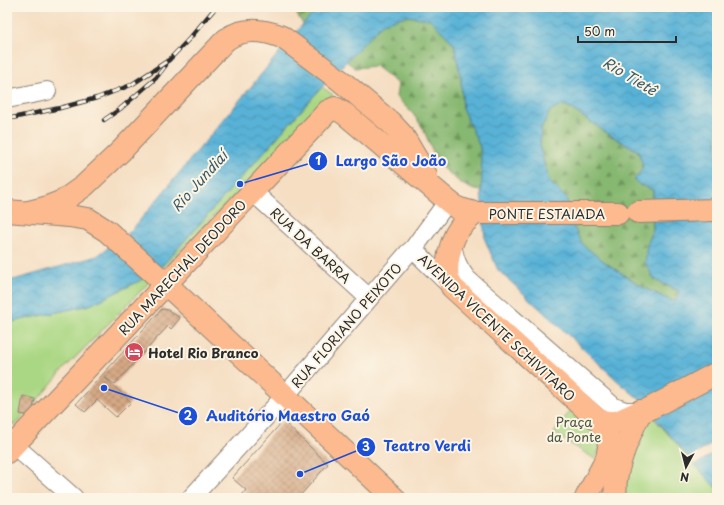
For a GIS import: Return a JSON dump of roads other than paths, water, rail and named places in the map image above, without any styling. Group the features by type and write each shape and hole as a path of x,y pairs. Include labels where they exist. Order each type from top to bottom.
{"main road":[{"path":"29,212 63,201 84,186 120,151 218,48 228,39 240,33 253,30 273,33 282,37 341,81 391,123 403,136 442,196"},
{"name":"RUA MARECHAL DEODORO","path":"9,446 163,281 252,192 328,111 335,108 345,114 442,196 458,208 475,213"},
{"path":"84,186 84,208 88,219"},
{"name":"PONTE ESTAIADA","path":"475,213 717,210"},
{"path":"7,211 88,219 107,231 163,281 394,498"},
{"path":"452,287 448,278 448,266 452,243 455,234 460,227 475,213"},
{"name":"AVENIDA VICENTE SCHIVITARO","path":"452,287 598,420 605,429 609,447 607,458 586,498"},
{"path":"598,420 617,422 644,411 717,373"},
{"path":"615,498 616,480 630,433 644,411"}],"street":[{"path":"7,100 47,91"},
{"name":"RUA DA BARRA","path":"252,192 369,298"},
{"name":"RUA FLORIANO PEIXOTO","path":"191,498 285,396 413,249 442,196"},
{"name":"AVENIDA VICENTE SCHIVITARO","path":"452,243 459,268 467,279 614,407 625,411 644,411"},
{"name":"AVENIDA VICENTE SCHIVITARO","path":"413,249 452,287"},
{"path":"9,446 74,498"}],"water":[{"path":"320,7 717,7 717,441 689,458 638,398 498,270 485,240 481,191 482,173 480,147 463,110 461,78 454,44 430,19 406,16 383,23 322,87 156,273 90,305 7,323 7,281 97,256 130,232 303,24","holes":["565,105 610,135 638,151 643,166 634,180 638,184 653,190 653,231 647,245 645,263 655,280 679,291 676,301 670,300 644,288 606,263 583,245 571,222 567,199 549,181 540,148 541,129 551,110"]},
{"path":"717,451 717,489 695,465"}],"railway":[{"path":"7,119 60,108 97,98 131,85 169,60 216,7"},
{"path":"104,120 120,109 156,78 166,65"}],"place":[{"name":"Largo São João","path":"240,184"},
{"name":"Hotel Rio Branco","path":"134,352"},
{"name":"Auditório Maestro Gaó","path":"104,388"},
{"name":"Teatro Verdi","path":"300,474"}],"water label":[{"name":"Rio Tietê","path":"630,76"},
{"name":"Rio Jundiaí","path":"199,181"}],"park label":[{"name":"Praça da Ponte","path":"574,428"}]}
